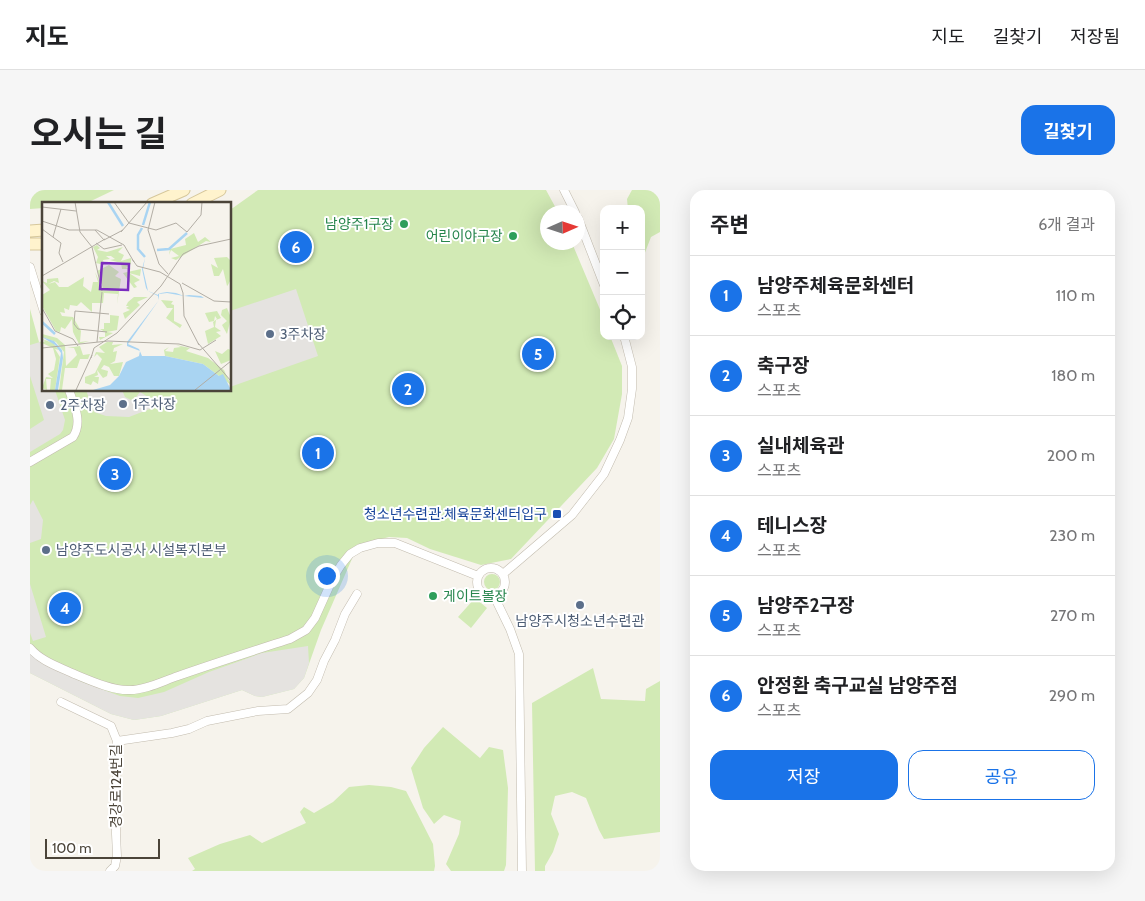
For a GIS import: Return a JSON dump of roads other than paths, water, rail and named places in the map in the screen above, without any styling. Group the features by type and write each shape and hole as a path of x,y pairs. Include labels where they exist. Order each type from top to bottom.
{"street":[{"path":"157,202 184,190"},
{"path":"196,202 220,190"},
{"path":"564,190 572,205"},
{"path":"585,236 600,275"},
{"path":"30,267 42,306"},
{"path":"503,574 572,515 604,474 628,418 632,389 632,367 625,340"},
{"path":"30,462 73,437 77,431 77,415 69,391"},
{"path":"30,648 47,662 72,673 115,688 131,690 154,685 290,639 306,630 315,618 340,564 350,554 360,548 378,543 395,543 478,576"},
{"path":"491,568 500,570 503,574 505,579 504,588 501,592 494,596 488,596 480,592 477,583 478,576 482,571 491,568"},
{"path":"118,742 172,733 189,729 207,721 258,711 288,709 308,693 317,680 345,614 357,594"},
{"path":"494,596 510,629 519,654 522,871"},
{"name":"경강로124번길","path":"61,702 111,726 118,742 117,856 114,866 110,871"}],"place":[{"name":"남양주1구장","path":"404,224"},
{"name":"어린이야구장","path":"513,236"},
{"name":"안정환 축구교실 남양주점","path":"296,247"},
{"name":"3주차장","path":"270,334"},
{"name":"남양주2구장","path":"538,354"},
{"name":"축구장","path":"408,389"},
{"name":"1주차장","path":"123,404"},
{"name":"2주차장","path":"50,405"},
{"name":"남양주체육문화센터","path":"318,453"},
{"name":"실내체육관","path":"115,474"},
{"name":"청소년수련관.체육문화센터입구","path":"557,514"},
{"name":"남양주도시공사 시설복지본부","path":"46,550"},
{"name":"게이트볼장","path":"433,596"},
{"name":"남양주시청소년수련관","path":"580,605"},
{"name":"테니스장","path":"65,608"}]}
